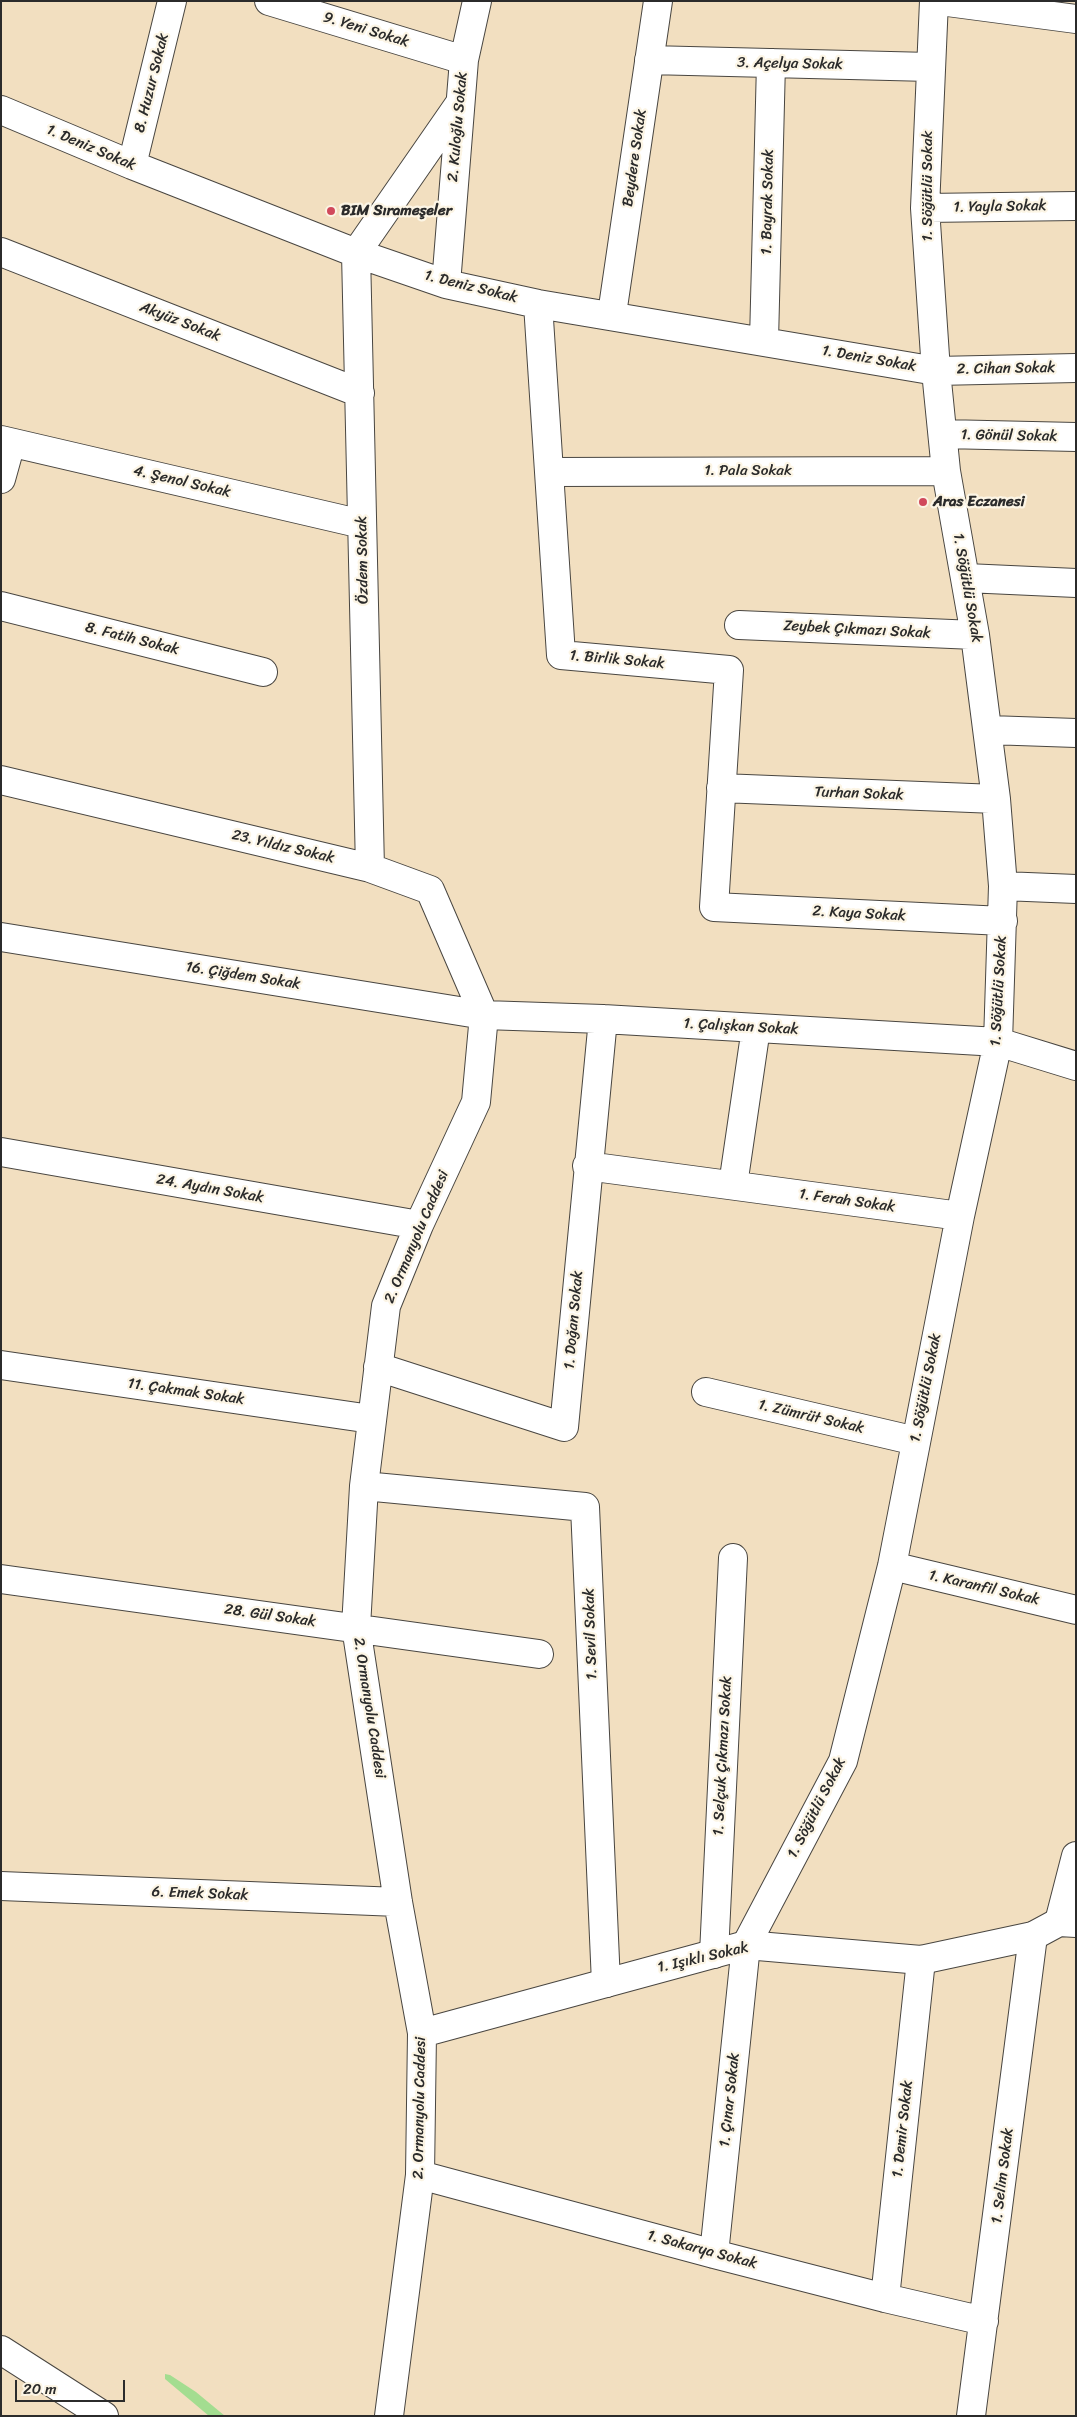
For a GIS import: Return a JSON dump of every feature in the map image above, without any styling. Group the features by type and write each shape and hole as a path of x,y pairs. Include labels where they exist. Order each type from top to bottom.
{"main road":[{"name":"8. Huzur Sokak","path":"132,165 172,1"},
{"name":"9. Yeni Sokak","path":"269,1 464,60"},
{"name":"2. Kuloğlu Sokak","path":"446,284 464,60 477,1"},
{"name":"Beydere Sokak","path":"612,314 658,1"},
{"name":"1. Söğütlü Sokak","path":"746,1945 843,1762 892,1566 960,1216 998,1042 1003,886 996,799 989,730 975,635 946,471 936,371 925,208 934,1"},
{"path":"940,1 1076,19"},
{"name":"3. Açelya Sokak","path":"650,60 930,67"},
{"name":"1. Bayrak Sokak","path":"764,341 771,63"},
{"path":"356,253 460,103"},
{"name":"1. Deniz Sokak","path":"1,110 132,165 356,253 446,284 538,304 612,314 936,371"},
{"name":"1. Yayla Sokak","path":"925,208 1076,206"},
{"name":"Akyüz Sokak","path":"1,252 360,392"},
{"name":"Özdem Sokak","path":"356,253 370,868"},
{"name":"1. Birlik Sokak","path":"538,304 561,655 729,670 714,907"},
{"name":"2. Cihan Sokak","path":"936,371 1076,368"},
{"name":"1. Gönül Sokak","path":"943,434 1076,438"},
{"path":"1,479 6,441"},
{"name":"4. Şenol Sokak","path":"6,441 362,524"},
{"name":"1. Pala Sokak","path":"550,472 946,471"},
{"path":"966,578 1076,583"},
{"name":"8. Fatih Sokak","path":"1,606 263,672"},
{"name":"Zeybek Çıkmazı Sokak","path":"739,625 975,635"},
{"path":"989,730 1076,733"},
{"name":"23. Yıldız Sokak","path":"1,780 370,868 430,890 484,1015"},
{"name":"Turhan Sokak","path":"722,788 996,799"},
{"path":"1003,886 1076,888"},
{"name":"2. Kaya Sokak","path":"714,907 1003,921"},
{"name":"16. Çiğdem Sokak","path":"1,938 484,1015"},
{"name":"1. Çalışkan Sokak","path":"484,1015 603,1019 998,1042 1076,1066"},
{"name":"2. Ormanyolu Caddesi","path":"389,2416 420,2175 422,2033 398,1902 356,1627 364,1486 386,1306 419,1226 476,1102 484,1015"},
{"name":"1. Doğan Sokak","path":"378,1367 564,1427 587,1166 603,1019"},
{"path":"733,1185 756,1028"},
{"name":"24. Aydın Sokak","path":"1,1152 419,1226"},
{"name":"1. Ferah Sokak","path":"587,1166 960,1216"},
{"name":"11. Çakmak Sokak","path":"1,1365 371,1419"},
{"name":"1. Zümrüt Sokak","path":"706,1392 916,1441"},
{"name":"1. Sevil Sokak","path":"364,1486 586,1507 606,1983"},
{"name":"1. Selçuk Çıkmazı Sokak","path":"714,1954 733,1558"},
{"name":"1. Karanfil Sokak","path":"892,1566 1076,1610"},
{"name":"28. Gül Sokak","path":"1,1579 539,1654"},
{"path":"1067,1922 1076,1856"},
{"name":"6. Emek Sokak","path":"1,1886 398,1902"},
{"name":"1. Işıklı Sokak","path":"422,2033 746,1945 921,1960 1033,1936 1067,1922"},
{"name":"1. Selim Sokak","path":"971,2416 1033,1936"},
{"name":"1. Çınar Sokak","path":"714,2254 746,1945"},
{"name":"1. Demir Sokak","path":"885,2298 921,1960"},
{"name":"1. Sakarya Sokak","path":"420,2175 714,2254 885,2298 984,2321"},
{"path":"1,2350 104,2416"}],"green space":[{"path":"165,2374 170,2375 196,2392 225,2416 209,2416 165,2379"}],"place":[{"name":"BIM Sırameşeler","path":"331,211"},
{"name":"Aras Eczanesi","path":"923,502"}]}
